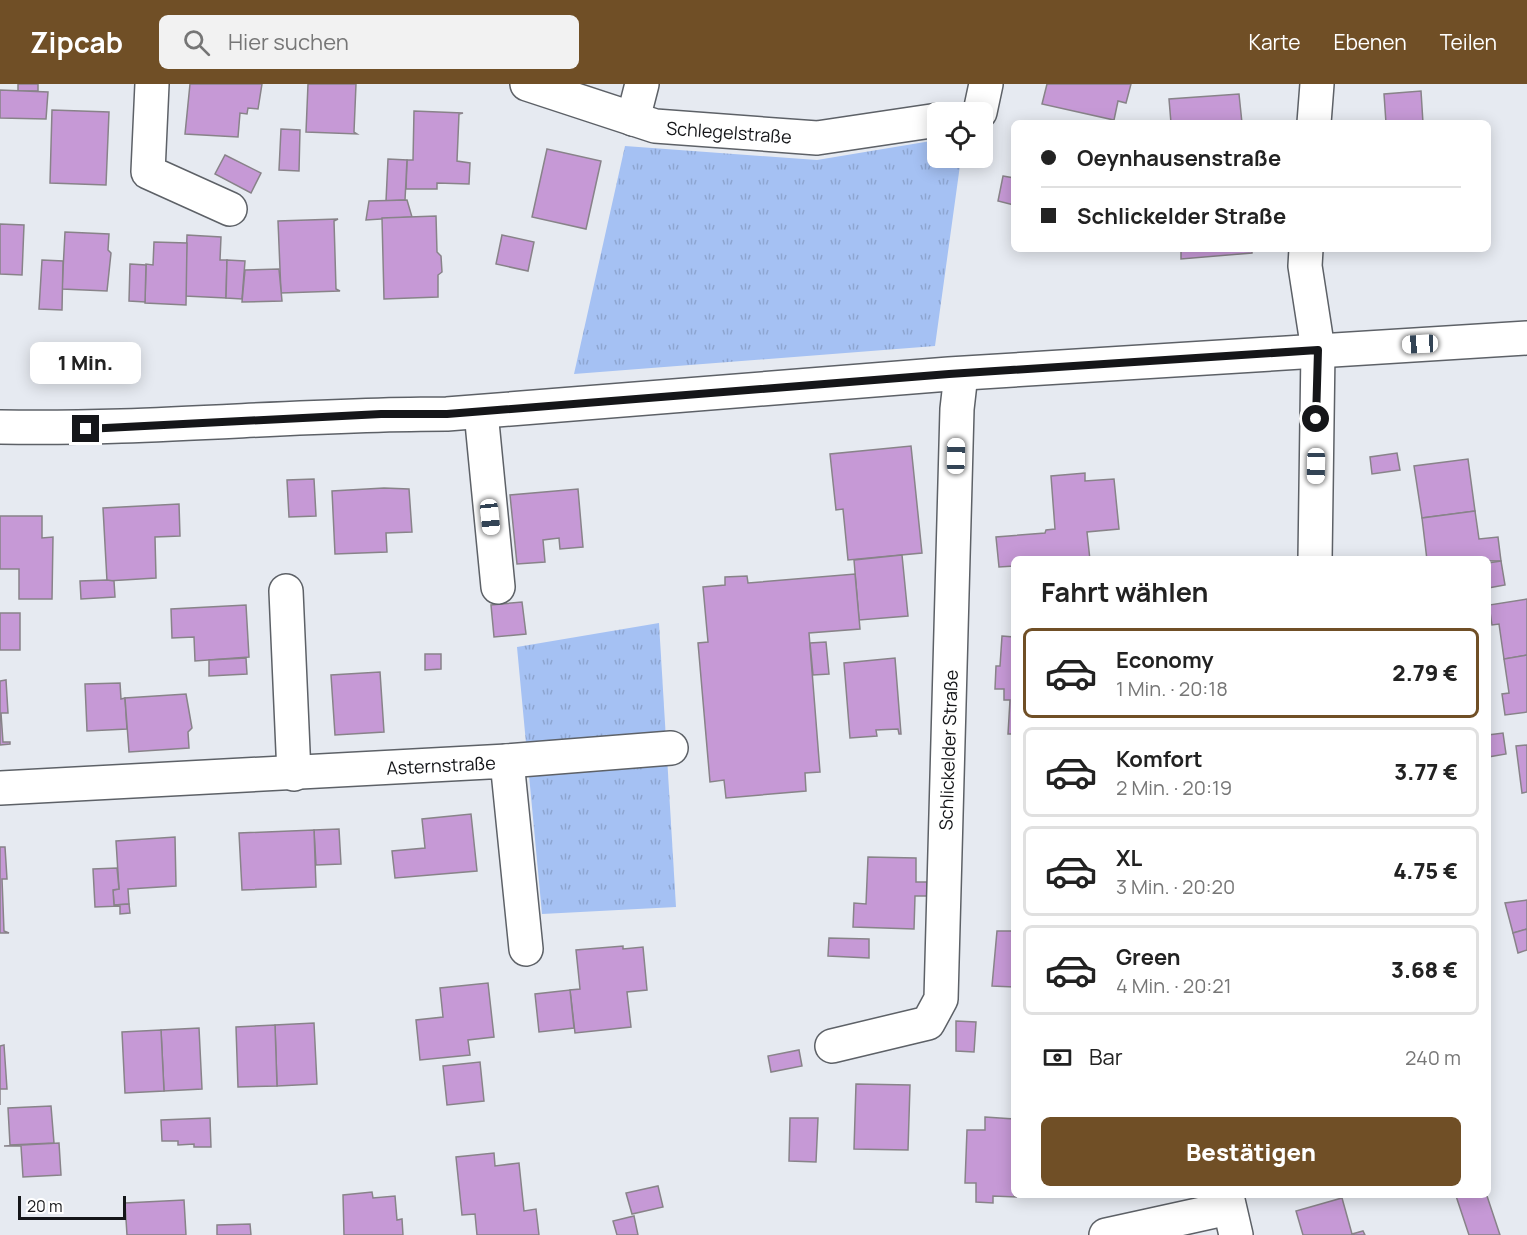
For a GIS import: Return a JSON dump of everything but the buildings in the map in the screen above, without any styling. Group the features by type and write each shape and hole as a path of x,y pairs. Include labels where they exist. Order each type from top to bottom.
{"street":[{"path":"152,84 148,172 230,209"},
{"name":"Schlegelstraße","path":"527,84 655,126 817,138 927,122"},
{"path":"633,119 642,84"},
{"path":"982,102 986,84"},
{"path":"1314,120 1317,84"},
{"path":"1306,252 1305,266 1318,350 1315,556"},
{"path":"0,427 86,429 481,412 961,374 1527,338"},
{"name":"Schlickelder Straße","path":"832,1046 928,1023 941,999 957,409 961,374"},
{"path":"481,412 498,587"},
{"path":"286,591 294,774"},
{"path":"507,761 671,748"},
{"name":"Asternstraße","path":"0,788 507,761 526,949"},
{"path":"1106,1235 1231,1213"}],"green space":[{"path":"927,142 927,168 960,168 935,346 574,374 625,146 817,160"},
{"path":"659,623 676,907 542,914 517,647"}],"route":[{"path":"86,429 381,414 447,414 949,374 1318,350 1316,419"}]}
